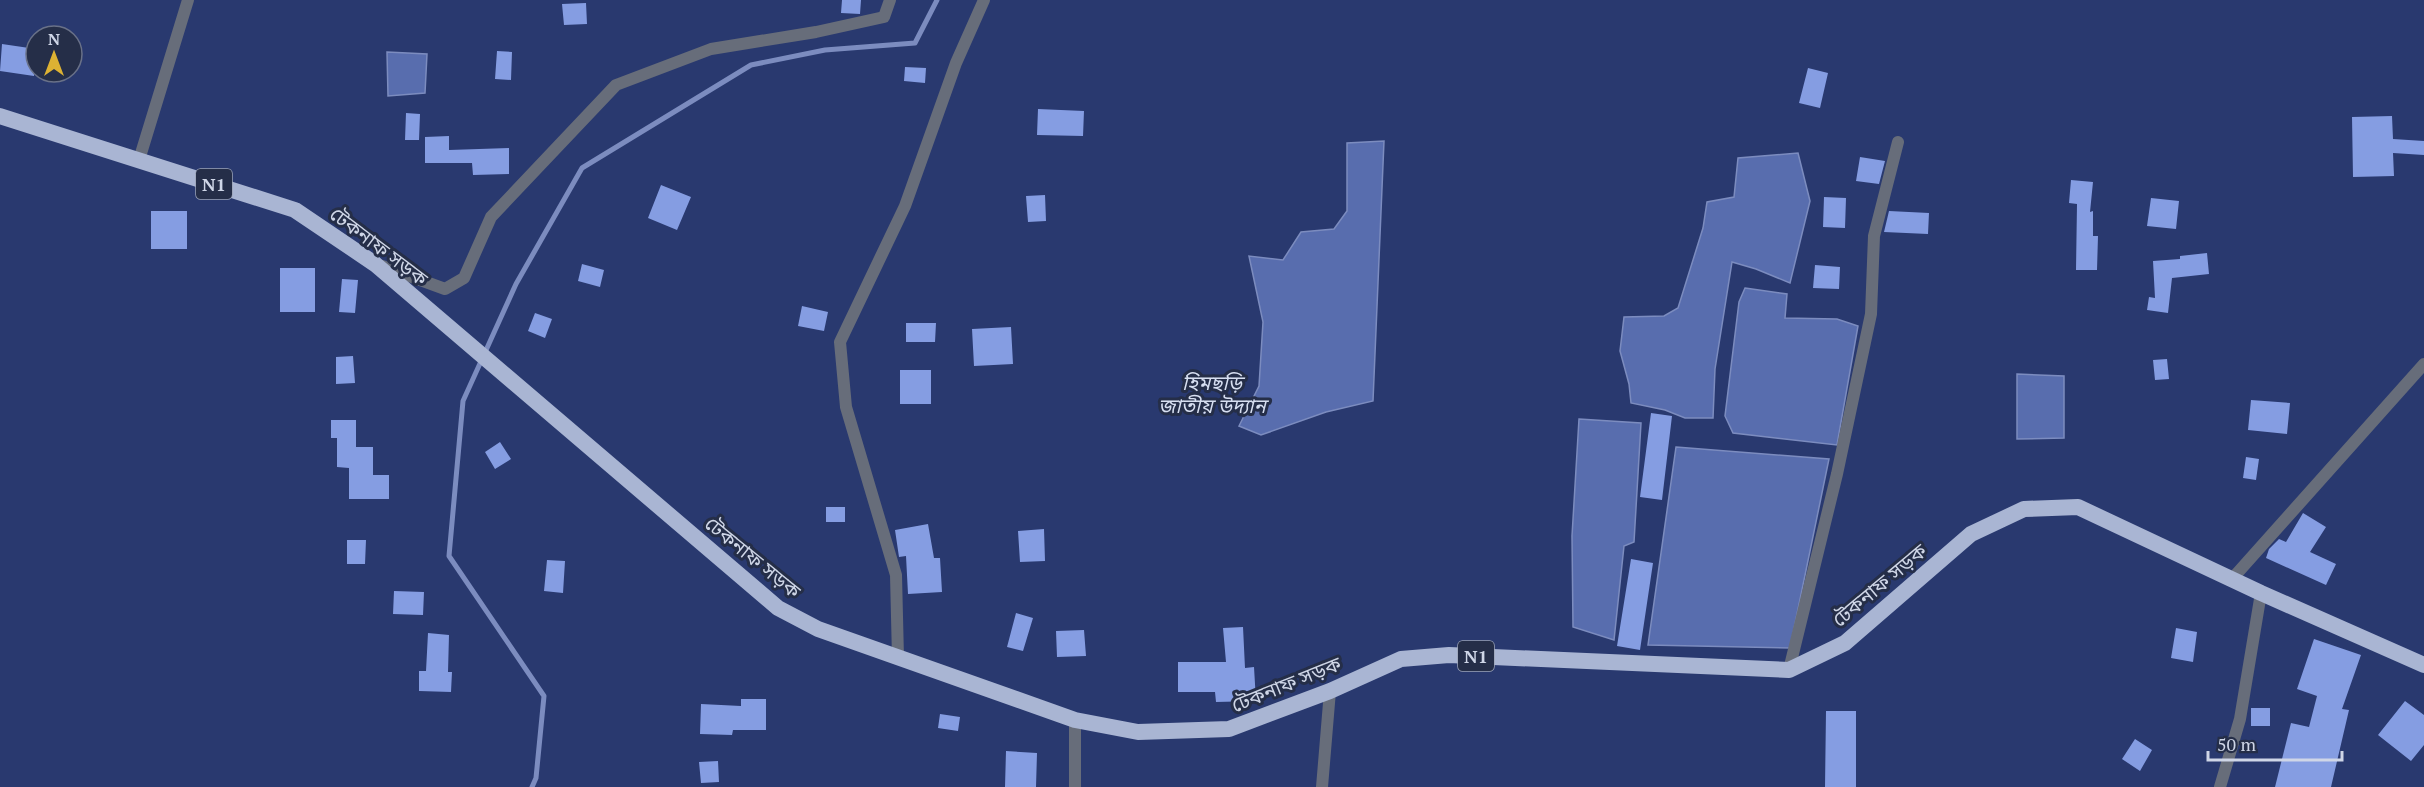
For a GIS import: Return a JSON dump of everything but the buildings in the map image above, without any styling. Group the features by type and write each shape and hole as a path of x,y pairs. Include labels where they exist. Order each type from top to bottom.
{"highway":[{"name":"টেকনাফ সড়ক","path":"0,116 295,210 375,264 778,608 818,629 1075,720 1138,732 1229,729 1330,691 1401,659 1449,655 1789,670 1845,643 1971,534 2024,509 2078,507 2424,665"}],"street":[{"path":"139,160 188,0"},
{"path":"375,264 445,289 464,278 491,217 616,85 711,49 816,32 884,17 890,0"},
{"path":"898,658 896,575 846,407 840,342 905,206 956,63 984,0"},
{"path":"1789,670 1837,474 1871,314 1874,236 1898,142"},
{"path":"2232,579 2424,364"},
{"path":"2220,787 2240,719 2261,592"},
{"path":"1322,787 1330,691"},
{"path":"1075,720 1075,787"}],"green space":[{"name":"হিমছড়ি জাতীয় উদ্যান","path":"0,0 2424,0 2424,787 0,787"}],"shaded area":[{"path":"387,52 427,54 425,93 388,96"},
{"path":"1384,141 1373,401 1326,412 1261,435 1239,426 1259,386 1263,322 1249,256 1283,260 1301,232 1334,229 1347,211 1347,143"},
{"path":"1798,153 1810,201 1790,283 1732,262 1715,369 1713,418 1685,418 1665,410 1631,403 1629,384 1620,351 1624,317 1664,316 1678,308 1703,228 1707,202 1734,197 1738,158"},
{"path":"1745,288 1787,294 1785,318 1837,319 1858,326 1837,445 1733,433 1725,416 1739,302"},
{"path":"2017,374 2064,376 2064,438 2017,439"},
{"path":"1579,419 1641,423 1634,542 1624,546 1614,640 1573,627 1572,536"},
{"path":"1676,447 1829,459 1790,648 1648,645"}],"waterway":[{"path":"532,787 536,778 544,696 449,556 463,401 516,284 582,168 751,65 825,50 915,43 937,0"}]}
